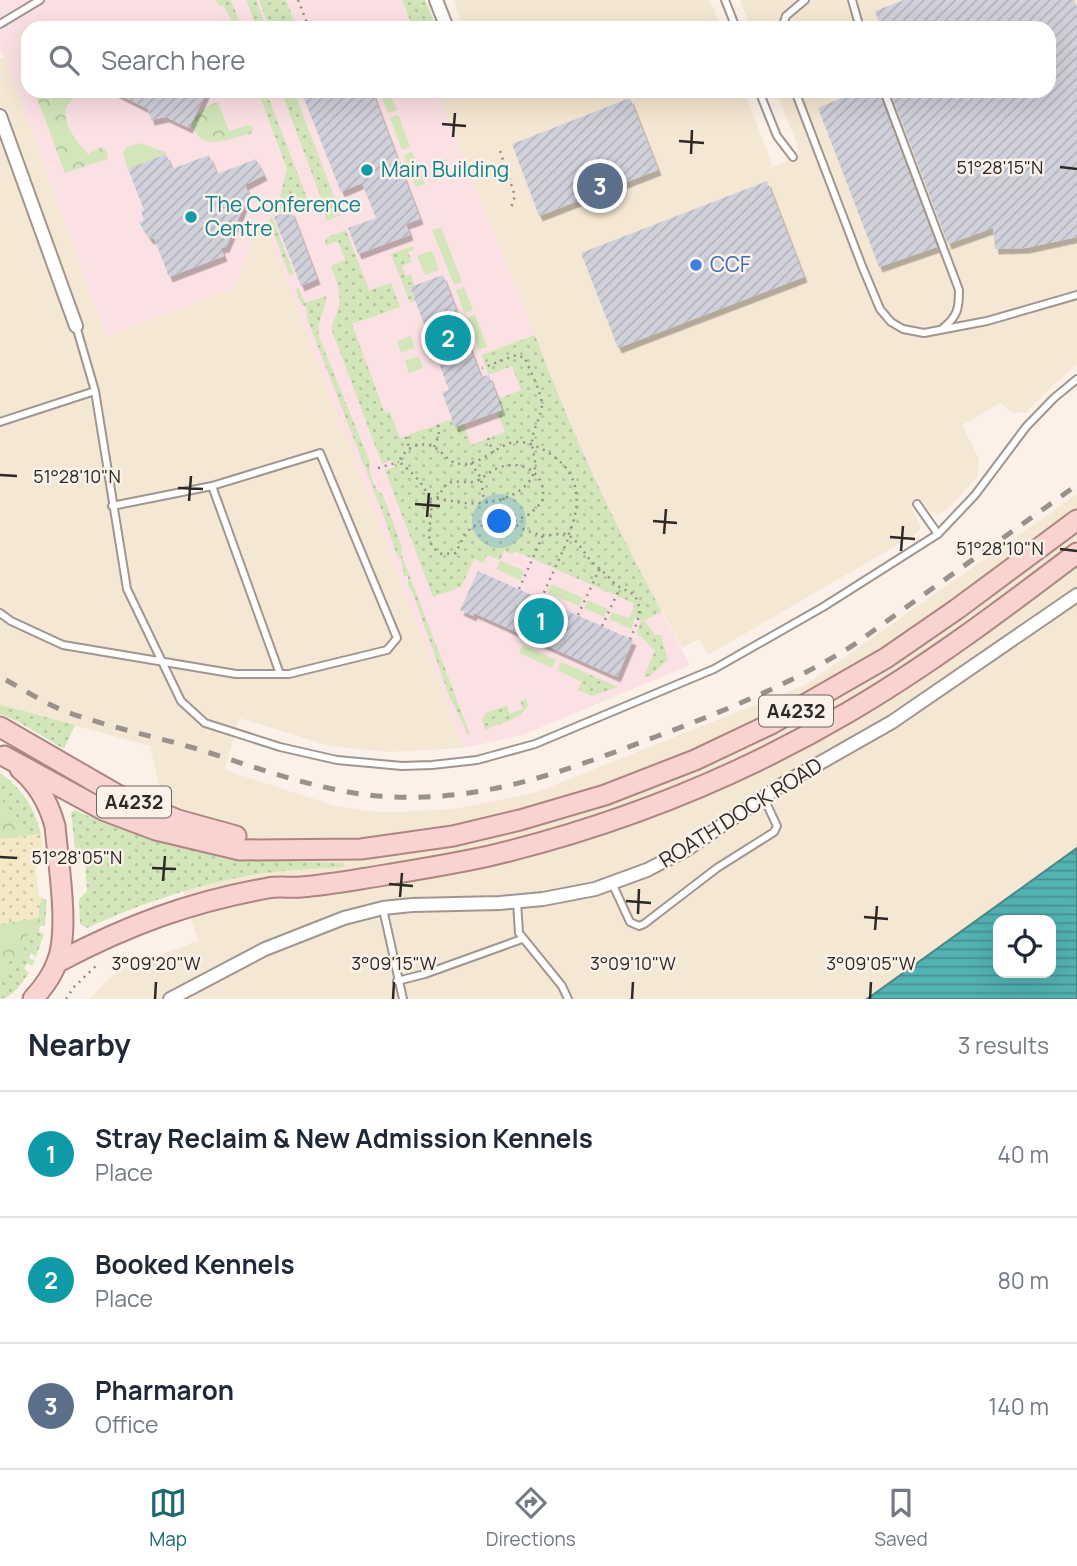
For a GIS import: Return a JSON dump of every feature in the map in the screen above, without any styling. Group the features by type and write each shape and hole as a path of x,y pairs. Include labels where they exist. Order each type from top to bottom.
{"main road":[{"name":"A4232","path":"2,755 45,776 103,810 156,830 240,850 362,849 408,844 480,830 564,808 649,779 771,724 886,658 1077,520"},
{"name":"A4232","path":"53,970 127,928 198,904 272,887 302,887 486,856 645,809 769,756 847,713 972,632 1077,553"},
{"name":"A4232","path":"0,727 89,780 148,808 280,850"},
{"path":"2,755 36,786 55,826 62,945 53,970 33,999"}],"street":[{"path":"436,0 444,21"},
{"path":"0,116 76,326"},
{"name":"ROATH DOCK ROAD","path":"170,999 265,949 344,918 383,908 517,902 579,892 612,883 679,855 763,796 902,715 1077,595"},
{"path":"44,999 53,970"}],"lane":[{"path":"0,24 40,0"},
{"path":"725,0 733,21"},
{"path":"784,21 786,16 805,0"},
{"path":"852,0 858,21"},
{"path":"762,98 776,136 793,157"},
{"path":"798,98 880,309 891,322 903,329 923,333 987,321 1077,295"},
{"path":"887,98 958,290 959,307 954,319 942,329"},
{"path":"76,326 95,391 127,589 181,701 205,723 234,733 307,754 366,764 432,765 477,760 535,744 715,668 824,607 938,534 975,495 1026,427 1077,379"},
{"path":"0,422 95,391"},
{"path":"0,613 11,621 63,645 236,674 289,674 387,650 397,638 320,453 212,486 112,506"},
{"path":"212,486 280,674"},
{"path":"917,504 938,534"},
{"path":"612,883 631,922 639,926 644,924 717,868 774,832 777,826 763,796"},
{"path":"517,902 519,933 522,939 562,986 568,999"},
{"path":"383,908 403,999"},
{"path":"397,981 425,974 522,939"}],"path":[{"path":"298,0 306,21"},
{"path":"500,151 515,196 510,208"},
{"path":"430,499 465,503 504,498 523,488 534,472 532,444 542,403 525,358 516,355 482,368"},
{"path":"434,447 439,435 438,424"},
{"path":"406,437 410,447"},
{"path":"488,439 493,452"},
{"path":"378,468 399,462 410,447 425,445 434,447 450,462 471,463 511,443 532,444 557,458 573,479 577,506 569,536 541,599"},
{"path":"399,462 420,483 430,499 429,539 433,548 442,554 456,553 464,535 473,526 507,525 530,514 542,502 543,484 534,472 519,466 506,466 493,470 477,481 447,483 437,498"},
{"path":"471,463 481,478 484,502"},
{"path":"504,498 500,502 501,513 512,522 543,535 569,536 620,588 634,595 639,604 636,626 630,639"},
{"path":"519,589 543,535"},
{"path":"578,615 600,568"},
{"path":"602,626 620,588"},
{"path":"66,999 86,974 104,960"}],"shaded area":[{"path":"0,0 402,0 410,21 21,21 21,98 440,98 555,385 630,553 690,665 523,735 464,748 262,219 234,288 106,337 0,50"},
{"path":"454,0 710,0 718,21 462,21"},
{"path":"740,0 1077,0 1077,365 1026,413 1012,412 1000,403 962,425 979,459 977,477 954,503 938,515 928,510 922,501 911,507 921,527 916,534 708,655 699,639 682,648 630,553 555,385 440,98 747,98 773,167 801,154 779,98 1056,98 1056,21 748,21"},
{"path":"5,58 106,337 234,288 262,218 464,748 387,752 330,746 239,718 225,770 332,805 366,811 455,809 534,793 805,685 1077,494 1077,999 90,999 106,981 124,968 198,941 185,899 150,746 0,705 0,59"}],"green space":[{"path":"216,0 231,0 239,21 232,21 224,7 218,5"},
{"path":"246,0 256,0 264,21 254,21"},
{"path":"259,0 286,0 294,21 267,21"},
{"path":"402,0 425,0 434,21 410,21"},
{"path":"37,98 73,98 65,115 76,139 88,154 102,147 107,152 108,159 65,173"},
{"path":"261,98 269,98 308,201 272,216 294,274 289,275 269,220 277,208 287,169"},
{"path":"284,98 294,98 339,216 326,221 323,203"},
{"path":"294,98 297,98 341,215 339,216"},
{"path":"382,98 392,98 397,110 388,113"},
{"path":"218,102 229,131 248,125 253,128 251,134 209,142 196,134 191,124 193,120 202,110"},
{"path":"398,114 410,147 402,150 390,118"},
{"path":"140,143 166,154 128,169 123,153 126,147"},
{"path":"412,152 425,184 416,187 404,155"},
{"path":"441,227 462,282 454,285 432,230"},
{"path":"346,230 369,290 391,283 400,307 352,324 385,413 390,412 400,438 452,419 455,427 464,424 471,445 505,432 497,412 498,399 521,390 512,366 489,375 481,355 535,335 594,476 662,612 644,620 655,635 661,635 668,660 650,676 644,677 655,650 638,636 641,620 630,616 635,604 517,552 512,554 504,551 500,560 487,555 483,563 474,559 461,587 433,597 385,470 395,467 392,460 382,464 332,331 340,298 331,266 345,260 338,241 326,245 325,238"},
{"path":"413,246 414,250 408,252 412,262 402,266 406,276 411,274 415,285 410,288 415,301 410,303 391,254"},
{"path":"432,250 439,270 425,275 417,256"},
{"path":"464,287 473,310 464,313 456,290"},
{"path":"299,288 305,303 326,296 319,337 370,462 372,480 383,495 402,547 401,553 470,734 468,735 448,693 408,585 408,576 404,576 402,563 308,321 306,307 301,303 295,289"},
{"path":"475,314 487,347 479,350 466,318"},
{"path":"411,336 415,348 401,353 397,341"},
{"path":"419,356 423,368 409,373 405,361"},
{"path":"500,560 524,571 520,580 496,569"},
{"path":"551,584 583,598 579,606 547,592"},
{"path":"588,600 608,609 604,617 584,608"},
{"path":"612,612 635,618 631,629 609,619"},
{"path":"523,645 556,660 552,668 519,653"},
{"path":"561,662 586,673 582,682 557,670"},
{"path":"586,673 618,687 591,696 578,690"},
{"path":"526,699 528,705 520,715 485,730 482,720 486,713 507,705 510,714 523,709 520,701"},
{"path":"0,705 75,725 64,749 0,714"},
{"path":"0,773 27,799 41,834 0,839"},
{"path":"0,798 27,830 27,840 0,850"},
{"path":"75,810 140,835 206,851 275,860 344,863 344,867 270,872 225,880 165,897 87,928 80,924 79,899 87,891 85,864 76,857 71,812"},
{"path":"41,897 47,901 45,926 40,926 39,932 44,934 36,957 31,953 29,958 35,961 32,966 28,963 24,968 29,973 17,989 0,999 0,924 38,918"},
{"path":"0,908 37,915 39,924 28,932 21,955 8,961 10,966 6,973 0,975"}],"sand":[{"path":"41,834 44,860 36,869 38,896 41,897 38,918 0,924 0,839"}],"water":[{"path":"1077,848 1077,999 867,999"}],"building":[{"path":"904,0 1074,0 1077,7 1077,237 1026,248 995,249 993,228 948,244 893,98 1056,98 1056,21 879,21 875,11"},
{"path":"126,98 204,98 189,128 166,117 151,120 148,109"},
{"name":"Main Building","path":"304,98 375,98 420,219 406,224 410,235 358,254 348,228 376,218 362,183 341,192"},
{"path":"630,98 658,170 539,216 512,144"},
{"path":"842,98 881,98 937,247 879,267 818,108"},
{"name":"The Conference Centre","path":"166,154 172,169 209,155 217,174 256,159 264,175 245,185 249,194 226,247 221,248 224,256 169,277 154,238 150,239 139,223 144,220 141,211 144,210 128,169"},
{"path":"767,181 804,277 618,348 581,253"},
{"path":"291,210 317,279 301,286 274,217"},
{"path":"443,275 481,377 489,375 502,410 455,427 442,392 449,390 410,287"},
{"path":"478,571 633,640 617,677 474,613 473,616 460,610"}],"railway":[{"path":"6,680 67,712 331,789 378,796 416,797 486,790 554,773 621,750 731,707 804,673 852,646 1077,485"}],"place":[{"name":"Main Building","path":"367,170"},
{"name":"Pharmaron","path":"600,186"},
{"name":"The Conference Centre","path":"191,217"},
{"name":"CCF","path":"696,265"},
{"name":"Booked Kennels","path":"448,338"},
{"name":"Stray Reclaim & New Admission Kennels","path":"541,621"}]}
